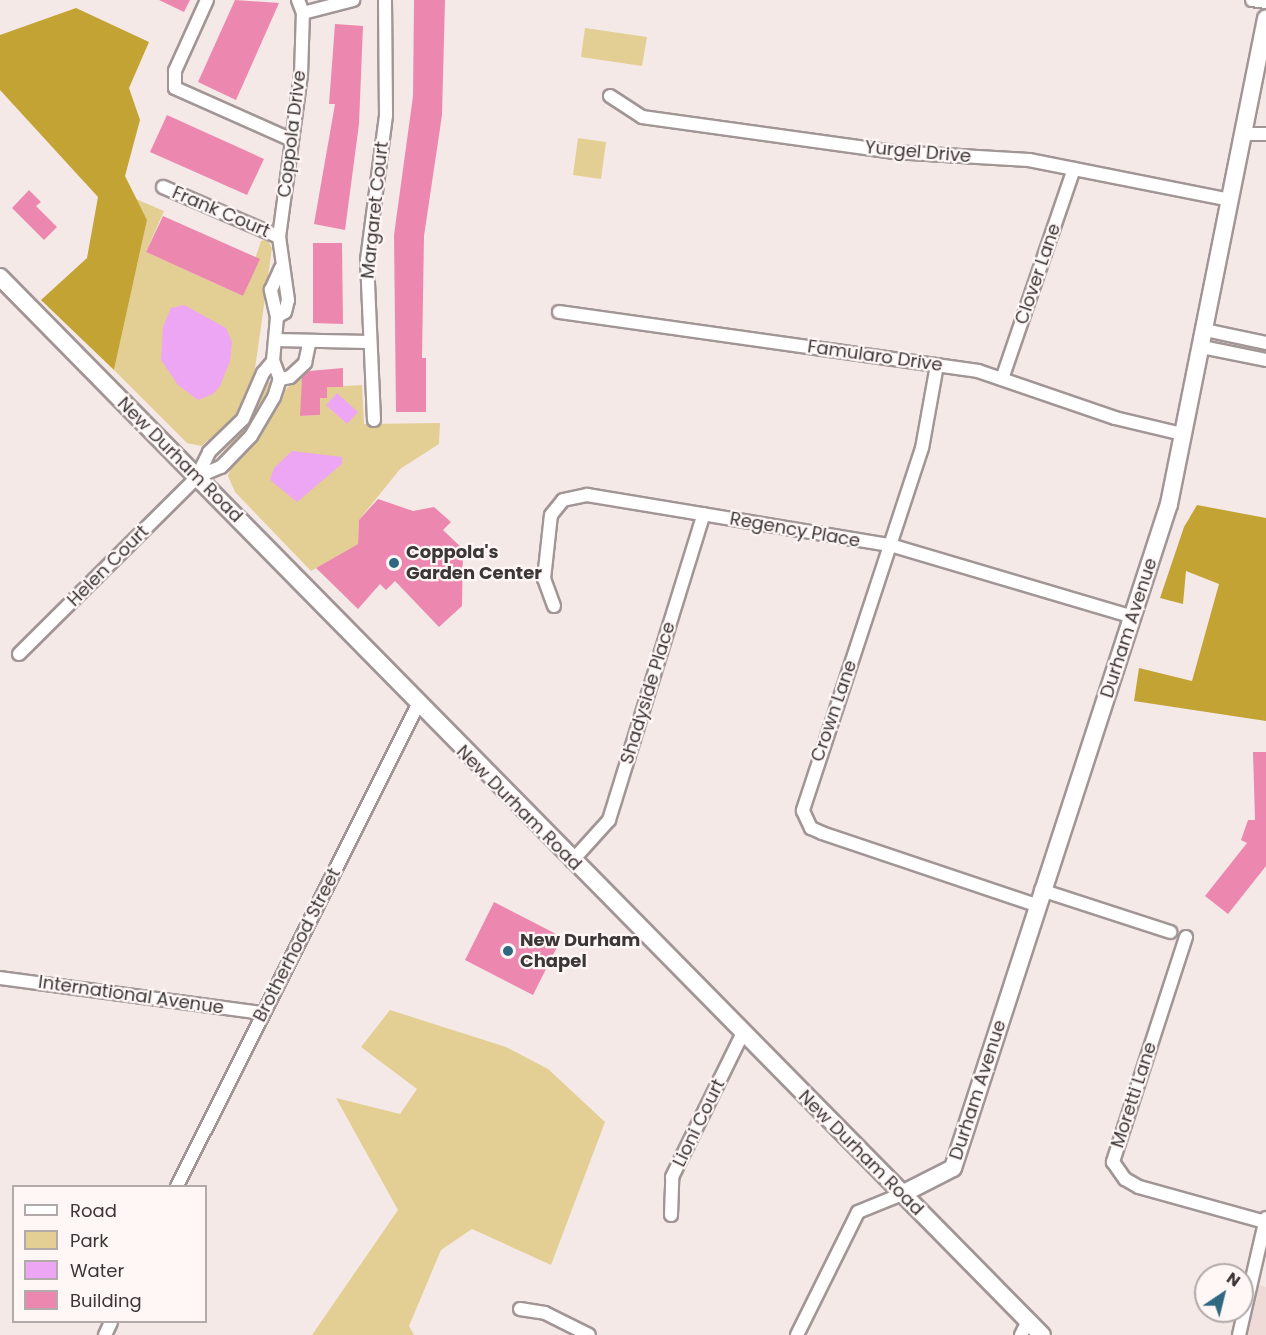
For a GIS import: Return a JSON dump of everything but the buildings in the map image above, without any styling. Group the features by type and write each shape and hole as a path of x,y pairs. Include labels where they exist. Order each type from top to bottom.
{"main road":[{"name":"Durham Avenue","path":"902,1194 953,1168 1039,897 1169,504 1245,134 1266,19"},
{"name":"New Durham Road","path":"0,277 742,1035 902,1194 1025,1328 1042,1335"}],"street":[{"path":"207,0 175,71 175,88 292,140"},
{"name":"Coppola Drive","path":"280,380 273,361 277,317 285,312 288,300 288,284 281,268 279,237 301,75 303,13 298,0"},
{"path":"303,13 353,0"},
{"name":"Margaret Court","path":"374,420 368,342 367,260 388,76 385,0"},
{"path":"1252,0 1266,2"},
{"name":"Yurgel Drive","path":"609,96 642,117 893,152 1029,160 1231,200"},
{"path":"1245,134 1266,134"},
{"name":"Clover Lane","path":"1002,379 1074,169"},
{"name":"Frank Court","path":"163,187 279,237"},
{"name":"Famularo Drive","path":"559,312 978,371 1115,418 1182,434"},
{"path":"1205,330 1266,343"},
{"path":"276,340 309,344 368,342"},
{"path":"197,477 221,467 251,436 280,380 290,377 305,363 309,344"},
{"path":"1202,347 1266,360"},
{"name":"Coppola Drive","path":"197,477 209,453 243,419 263,374 273,361"},
{"name":"Crown Lane","path":"937,365 922,448 804,800 805,820 822,833 1039,897"},
{"name":"Helen Court","path":"19,654 197,477"},
{"name":"Regency Place","path":"554,606 544,579 551,515 563,500 587,495 890,545 1133,617"},
{"name":"Shadyside Place","path":"572,861 609,820 704,514"},
{"name":"Brotherhood Street","path":"177,1185 418,705"},
{"path":"1039,897 1170,932"},
{"name":"Moretti Lane","path":"1186,937 1113,1162 1125,1179 1139,1187 1265,1220"},
{"name":"International Avenue","path":"0,978 262,1013"},
{"name":"Lioni Court","path":"671,1215 672,1177 742,1035"},
{"path":"797,1335 858,1212 902,1194"},
{"path":"1239,1335 1265,1220"},
{"path":"520,1309 545,1313 589,1335"}],"shaded area":[{"path":"76,8 149,42 129,88 140,120 125,176 147,220 114,370 41,300 87,258 98,197 0,90 0,35"},
{"path":"1197,505 1266,518 1266,721 1134,701 1139,668 1192,681 1219,584 1186,571 1183,604 1160,598 1184,527"},
{"path":"1257,1284 1266,1287 1266,1335 1245,1335 1248,1323 1254,1323 1254,1297"}],"green space":[{"path":"585,28 647,37 642,66 581,57"},
{"path":"578,138 606,142 601,179 573,175"},
{"path":"136,199 164,211 146,252 243,296 261,241 267,239 272,248 253,383 232,421 201,446 187,443 114,370 147,220"},
{"path":"302,377 301,416 320,415 320,398 327,398 327,387 362,385 364,424 440,423 439,444 400,469 359,520 358,544 311,571 235,492 228,476 233,462 265,427 280,393"},
{"path":"269,381 272,386 266,403 249,431 218,458 244,427"},
{"path":"390,1010 506,1047 548,1069 605,1122 551,1265 472,1229 441,1250 409,1326 414,1335 312,1335 398,1210 336,1098 400,1114 417,1089 361,1047"}],"water":[{"path":"184,305 226,328 232,342 230,361 220,386 213,394 198,400 178,385 161,360 163,327 171,308"},
{"path":"337,393 358,412 347,424 326,405"},
{"path":"292,451 342,457 342,464 297,502 270,480 274,468"}],"place":[{"name":"Coppola's Garden Center","path":"394,563"},
{"name":"New Durham Chapel","path":"508,951"}]}
